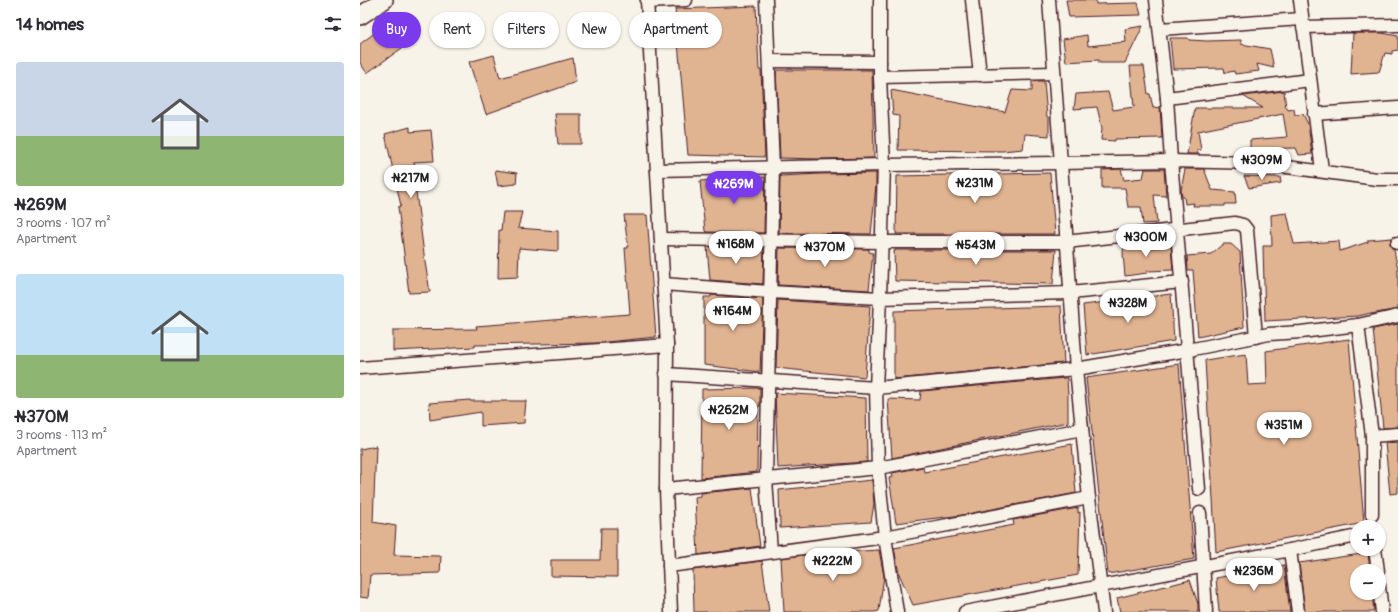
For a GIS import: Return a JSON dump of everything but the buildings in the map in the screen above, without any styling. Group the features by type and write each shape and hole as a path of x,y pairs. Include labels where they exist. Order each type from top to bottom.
{"main road":[{"path":"360,16 384,0"}],"street":[{"path":"671,612 666,489 667,346 647,1 686,0"},
{"path":"766,0 774,167 766,479 771,552"},
{"path":"880,0 880,77 884,164 876,388 878,468 885,537 897,612"},
{"path":"972,0 980,75"},
{"path":"1049,0 1076,369 1089,498 1104,612"},
{"path":"1156,0 1167,98 1199,489"},
{"path":"1300,0 1322,170"},
{"path":"1160,29 1303,23 1398,25"},
{"path":"770,61 880,62"},
{"path":"880,77 1054,73"},
{"path":"1167,98 1310,80"},
{"path":"1314,114 1398,108"},
{"path":"657,170 884,164 1060,163 1171,160 1257,163 1377,178 1398,179"},
{"path":"661,239 772,242 1066,242 1235,223 1243,225 1247,230 1256,337"},
{"path":"664,284 880,298 1070,294 1182,282"},
{"path":"666,374 876,388 1076,369 1256,337 1358,325 1398,316"},
{"path":"1358,325 1372,436 1372,515"},
{"path":"360,368 667,346"},
{"path":"666,489 878,468 1082,429"},
{"path":"1372,436 1398,434"},
{"path":"669,566 885,537 1089,498"},
{"path":"1200,513 1206,612"},
{"path":"965,612 1350,537"},
{"path":"1290,550 1298,612"},
{"path":"1381,600 1382,612"}]}
